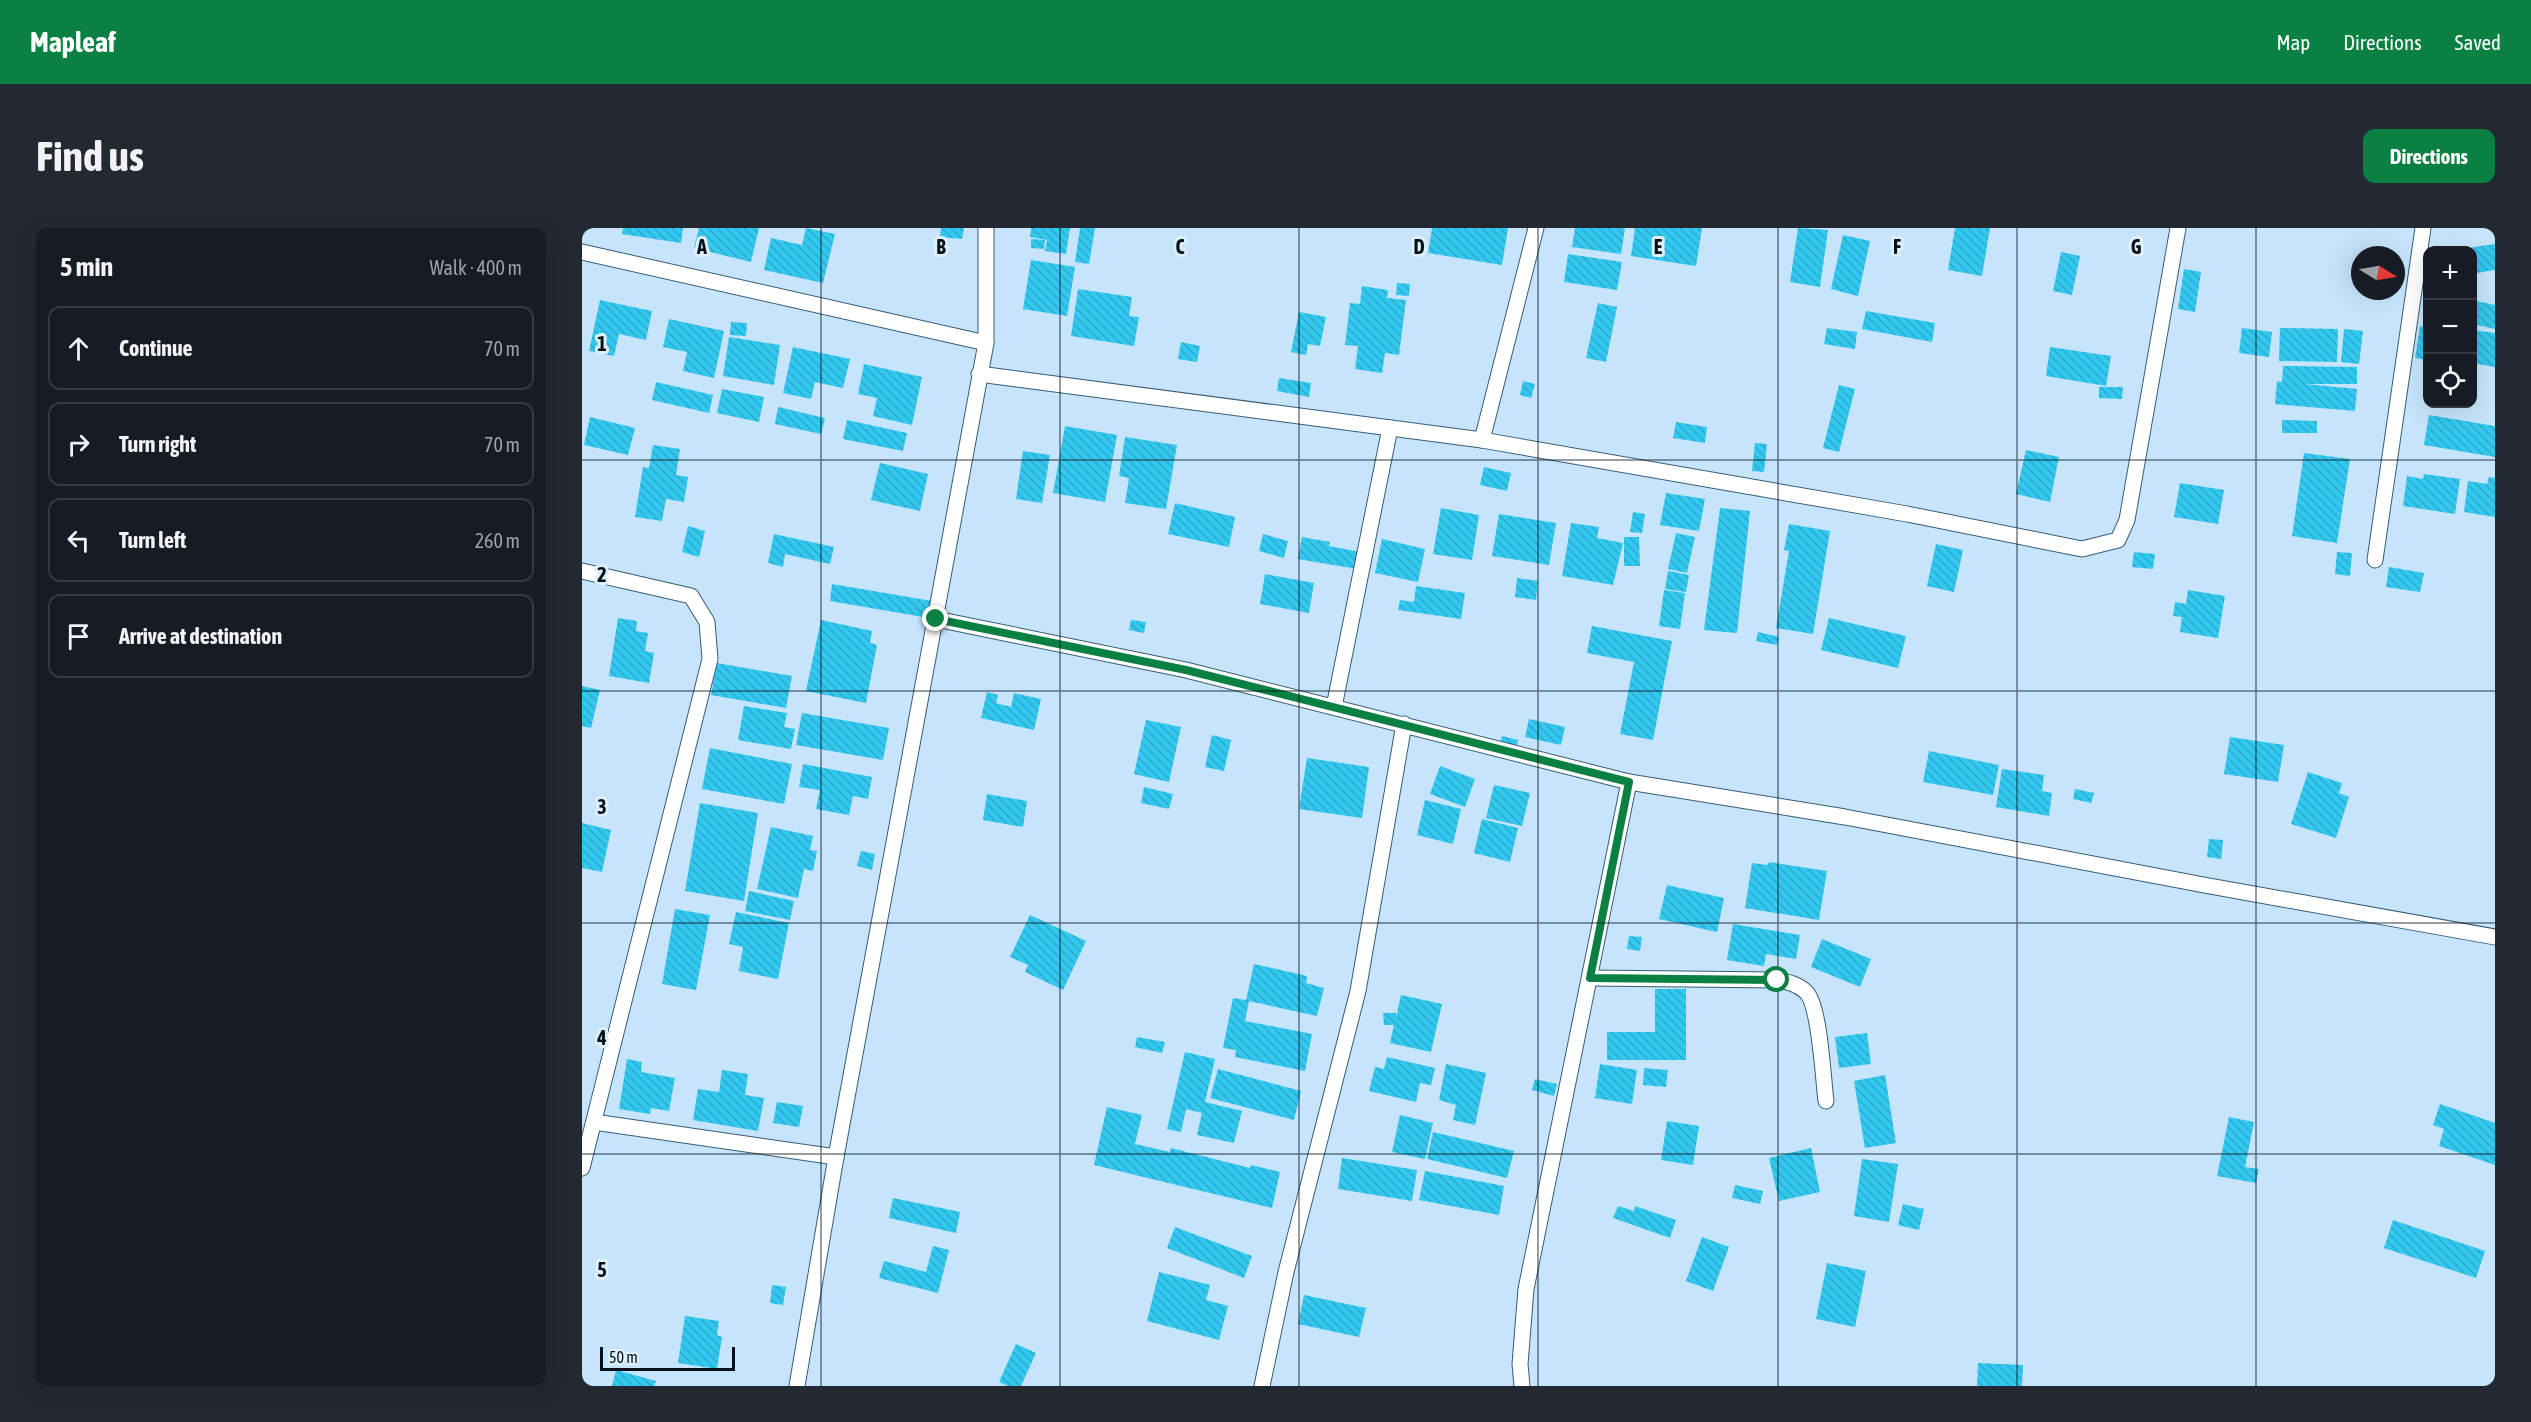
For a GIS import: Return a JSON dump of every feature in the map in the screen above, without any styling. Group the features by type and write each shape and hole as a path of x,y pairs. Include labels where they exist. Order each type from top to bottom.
{"street":[{"path":"797,1386 836,1157 986,343 986,228"},
{"path":"1482,440 1536,228"},
{"path":"979,374 1482,440 1907,514 2082,549 2118,540 2127,520 2178,228"},
{"path":"2375,560 2423,228"},
{"path":"582,252 986,343"},
{"path":"1334,707 1390,428"},
{"path":"582,571 691,596 707,621 710,659 582,1168"},
{"path":"936,619 1186,670 1629,782 1845,817 2495,937"},
{"path":"1262,1386 1286,1272 1358,991 1404,724"},
{"path":"1522,1386 1520,1364 1526,1288 1629,782"},
{"path":"1590,978 1777,980 1799,987 1808,994 1815,1009 1826,1101"},
{"path":"594,1122 836,1157"}],"building":[{"path":"623,228 683,228 681,243 622,234"},
{"path":"699,228 759,228 751,262 694,248"},
{"path":"806,228 835,234 823,283 764,270 771,238 802,245"},
{"path":"941,228 964,228 962,239 940,237"},
{"path":"1031,228 1070,228 1066,254 1045,251 1047,240 1030,237"},
{"path":"1080,228 1095,228 1089,264 1075,262"},
{"path":"1432,228 1508,228 1502,265 1428,253"},
{"path":"1575,228 1625,228 1621,254 1572,247"},
{"path":"1635,228 1702,228 1696,266 1631,256"},
{"path":"1798,228 1828,230 1820,287 1790,282"},
{"path":"1955,228 1990,228 1982,276 1948,270"},
{"path":"1843,235 1870,241 1858,296 1831,289"},
{"path":"1031,239 1045,240 1044,249 1031,248"},
{"path":"2495,244 2495,270 2477,273 2477,246"},
{"path":"2061,252 2080,256 2072,295 2053,291"},
{"path":"1568,254 1622,262 1617,290 1564,282"},
{"path":"1031,260 1075,267 1067,316 1023,309"},
{"path":"2184,269 2201,272 2195,312 2178,309"},
{"path":"1397,283 1410,284 1409,296 1396,295"},
{"path":"1362,286 1388,290 1387,298 1406,300 1399,355 1385,353 1382,373 1355,369 1358,346 1345,345 1350,303 1360,304"},
{"path":"1078,289 1132,297 1129,316 1139,317 1134,346 1071,336"},
{"path":"600,300 652,311 646,340 619,334 614,356 589,351"},
{"path":"2477,301 2495,305 2495,329 2477,325"},
{"path":"1598,303 1617,307 1606,362 1586,358"},
{"path":"1866,311 1935,323 1932,342 1862,329"},
{"path":"1299,312 1326,317 1320,346 1308,344 1306,355 1291,352"},
{"path":"669,319 724,331 714,378 683,371 687,352 663,347"},
{"path":"731,322 747,323 746,336 730,335"},
{"path":"2420,326 2423,327 2423,359 2415,358"},
{"path":"1827,328 1857,332 1855,349 1824,344"},
{"path":"2242,328 2272,332 2269,357 2239,353"},
{"path":"2280,328 2338,329 2337,362 2279,361"},
{"path":"2344,329 2363,331 2359,364 2341,362"},
{"path":"2477,331 2495,333 2495,367 2477,364"},
{"path":"729,337 780,345 774,385 723,376"},
{"path":"1181,342 1200,346 1197,362 1178,359"},
{"path":"793,347 850,359 843,388 815,382 811,399 783,393"},
{"path":"2050,347 2111,356 2106,386 2046,376"},
{"path":"864,364 922,377 912,425 873,416 877,398 858,394"},
{"path":"2283,366 2357,367 2357,384 2305,384 2357,389 2355,411 2275,404 2277,381 2282,382"},
{"path":"1279,378 1311,383 1309,397 1277,391"},
{"path":"1523,381 1535,384 1531,398 1520,395"},
{"path":"656,382 713,395 709,413 652,400"},
{"path":"1839,385 1855,389 1839,452 1823,448"},
{"path":"2099,387 2123,387 2122,399 2099,398"},
{"path":"722,389 764,397 759,422 717,413"},
{"path":"778,407 825,418 821,434 775,424"},
{"path":"2429,415 2495,426 2495,457 2424,445"},
{"path":"590,417 635,428 628,455 584,445"},
{"path":"847,420 907,433 903,451 843,439"},
{"path":"2282,420 2317,421 2317,433 2282,433"},
{"path":"1676,422 1707,427 1705,443 1673,438"},
{"path":"1065,426 1117,435 1105,502 1053,493"},
{"path":"1125,437 1177,445 1166,509 1125,503 1129,478 1119,476"},
{"path":"1755,443 1767,444 1764,472 1752,471"},
{"path":"653,445 680,449 676,475 688,477 684,502 666,499 662,521 635,517 643,467 649,468"},
{"path":"2026,450 2059,457 2050,502 2016,494"},
{"path":"1023,451 1050,455 1042,503 1016,499"},
{"path":"2304,453 2350,459 2337,543 2292,536"},
{"path":"880,463 928,474 920,511 871,500"},
{"path":"1484,467 1511,473 1507,491 1480,485"},
{"path":"2424,474 2460,479 2455,514 2403,506 2407,476 2423,479"},
{"path":"2489,477 2495,478 2495,517 2464,512 2468,481 2487,484"},
{"path":"2180,483 2224,490 2218,524 2174,517"},
{"path":"1666,493 1705,499 1699,531 1660,525"},
{"path":"1175,503 1235,517 1229,547 1168,534"},
{"path":"1441,508 1479,515 1472,560 1433,554"},
{"path":"1720,508 1750,511 1737,633 1704,630"},
{"path":"1633,512 1645,514 1642,533 1630,532"},
{"path":"1499,514 1556,523 1549,565 1492,556"},
{"path":"1571,523 1599,527 1597,538 1623,543 1613,585 1562,576"},
{"path":"1789,524 1830,531 1813,634 1776,628 1789,551 1784,550"},
{"path":"688,526 705,531 699,557 682,552"},
{"path":"1676,533 1695,537 1687,573 1668,569"},
{"path":"774,534 834,547 830,564 785,554 783,567 768,563"},
{"path":"1263,534 1288,541 1284,558 1259,551"},
{"path":"1302,537 1330,542 1329,546 1360,552 1357,569 1298,559"},
{"path":"1624,537 1639,537 1640,566 1624,566"},
{"path":"1382,539 1425,549 1418,582 1375,573"},
{"path":"1936,544 1963,550 1954,592 1927,586"},
{"path":"2134,552 2155,554 2153,569 2132,567"},
{"path":"2337,552 2352,553 2350,576 2335,574"},
{"path":"2389,567 2424,573 2420,592 2386,587"},
{"path":"1668,571 1689,575 1686,592 1665,589"},
{"path":"1265,574 1314,583 1309,613 1260,604"},
{"path":"1517,578 1538,581 1536,600 1515,597"},
{"path":"832,584 932,601 929,618 830,601"},
{"path":"1416,586 1465,593 1461,619 1398,610 1400,600 1414,602"},
{"path":"1664,590 1685,593 1680,629 1659,626"},
{"path":"2188,590 2225,596 2218,638 2180,632 2182,617 2173,616 2175,602 2186,604"},
{"path":"618,618 637,621 636,631 648,633 645,651 654,653 649,683 609,676"},
{"path":"1829,618 1906,636 1898,668 1821,650"},
{"path":"821,620 872,631 870,643 877,645 866,703 806,691"},
{"path":"1131,620 1146,622 1144,633 1129,630"},
{"path":"1592,626 1672,641 1653,740 1620,734 1634,662 1587,653"},
{"path":"1758,632 1779,637 1777,645 1756,641"},
{"path":"717,663 792,676 786,708 711,695"},
{"path":"582,686 600,690 591,728 582,726"},
{"path":"987,692 998,695 996,703 1011,707 1014,693 1041,699 1034,730 981,718"},
{"path":"744,706 787,713 784,727 795,729 791,749 738,740"},
{"path":"802,713 889,728 883,760 796,745"},
{"path":"1529,719 1565,727 1561,745 1525,737"},
{"path":"1146,720 1181,727 1169,782 1134,774"},
{"path":"1212,735 1231,740 1224,771 1205,767"},
{"path":"1502,736 1518,740 1516,749 1500,745"},
{"path":"2230,737 2284,745 2278,782 2224,774"},
{"path":"710,748 792,764 784,804 702,789"},
{"path":"1929,751 1999,765 1993,795 1923,782"},
{"path":"1307,758 1369,767 1362,818 1299,809"},
{"path":"803,764 872,777 868,799 853,796 849,815 816,809 820,790 799,787"},
{"path":"1440,766 1475,779 1465,807 1430,794"},
{"path":"2002,769 2044,775 2042,791 2052,793 2049,816 1996,807"},
{"path":"2308,772 2342,783 2339,793 2349,797 2336,838 2291,824"},
{"path":"1494,785 1530,793 1522,826 1486,818"},
{"path":"1144,787 1173,794 1169,809 1141,803"},
{"path":"2075,789 2094,793 2091,803 2073,799"},
{"path":"987,794 1027,801 1023,827 983,820"},
{"path":"1425,800 1461,809 1453,844 1417,835"},
{"path":"700,803 758,813 744,901 685,891"},
{"path":"1482,819 1518,828 1510,862 1474,853"},
{"path":"582,823 611,830 602,872 582,868"},
{"path":"771,827 813,836 810,850 817,851 813,871 804,869 798,898 757,889"},
{"path":"2209,839 2223,840 2221,859 2207,857"},
{"path":"861,851 875,854 872,870 857,866"},
{"path":"1769,862 1827,871 1819,920 1745,908 1752,863 1768,865"},
{"path":"1667,885 1724,898 1717,932 1659,919"},
{"path":"749,891 794,901 790,920 745,911"},
{"path":"675,909 710,915 696,990 662,984"},
{"path":"736,912 789,923 778,979 739,971 743,947 729,944"},
{"path":"1030,915 1086,941 1063,990 1025,972 1028,965 1010,957"},
{"path":"1733,924 1800,935 1796,959 1766,954 1764,966 1727,960"},
{"path":"1629,936 1642,937 1640,951 1627,949"},
{"path":"1822,939 1871,959 1860,987 1811,967"},
{"path":"1254,964 1307,976 1306,983 1324,988 1317,1016 1249,1001 1245,1021 1312,1034 1305,1071 1235,1057 1236,1050 1223,1048 1233,998 1246,1000"},
{"path":"1655,989 1686,989 1686,1060 1607,1060 1607,1032 1655,1032"},
{"path":"1401,995 1442,1004 1431,1052 1390,1043 1394,1025 1384,1025 1383,1013 1396,1013 1396,1018"},
{"path":"1867,1033 1871,1064 1839,1068 1835,1037"},
{"path":"1137,1037 1165,1042 1162,1053 1135,1047"},
{"path":"1185,1052 1215,1059 1205,1102 1242,1111 1234,1143 1197,1135 1202,1113 1186,1109 1181,1132 1167,1129"},
{"path":"1387,1057 1435,1068 1431,1085 1420,1083 1416,1102 1369,1091 1375,1067 1384,1069"},
{"path":"627,1059 642,1062 641,1072 675,1078 669,1111 651,1108 650,1114 619,1109"},
{"path":"1446,1064 1486,1073 1475,1125 1453,1120 1456,1105 1439,1100"},
{"path":"1600,1064 1637,1070 1632,1104 1595,1098"},
{"path":"1644,1068 1668,1070 1666,1087 1643,1085"},
{"path":"1218,1069 1301,1091 1294,1120 1210,1098"},
{"path":"722,1070 748,1074 745,1095 764,1098 758,1131 693,1120 698,1089 719,1092"},
{"path":"1885,1075 1896,1143 1865,1148 1854,1081"},
{"path":"1535,1079 1557,1084 1554,1096 1532,1090"},
{"path":"777,1102 803,1106 799,1127 773,1123"},
{"path":"2440,1104 2495,1123 2495,1165 2439,1146 2444,1129 2433,1125"},
{"path":"1107,1107 1142,1115 1135,1144 1170,1152 1171,1148 1250,1168 1251,1165 1280,1172 1272,1208 1094,1165"},
{"path":"1400,1115 1433,1123 1425,1159 1392,1152"},
{"path":"2229,1117 2254,1122 2245,1167 2259,1169 2256,1183 2217,1176"},
{"path":"1667,1121 1699,1126 1693,1165 1661,1160"},
{"path":"1433,1132 1514,1151 1507,1178 1427,1159"},
{"path":"1811,1148 1820,1192 1779,1201 1769,1158"},
{"path":"1342,1158 1417,1170 1412,1201 1338,1189"},
{"path":"1862,1159 1898,1164 1889,1222 1854,1216"},
{"path":"1425,1171 1504,1186 1499,1215 1419,1200"},
{"path":"1735,1185 1763,1191 1760,1204 1732,1198"},
{"path":"893,1198 960,1212 956,1233 889,1218"},
{"path":"1903,1204 1924,1209 1919,1230 1898,1225"},
{"path":"1618,1206 1634,1211 1635,1206 1676,1220 1670,1238 1613,1218"},
{"path":"2393,1220 2485,1251 2476,1278 2384,1248"},
{"path":"1175,1227 1252,1256 1244,1278 1167,1248"},
{"path":"1702,1237 1729,1247 1713,1291 1686,1281"},
{"path":"933,1246 949,1250 938,1293 879,1278 884,1261 926,1272"},
{"path":"1827,1263 1866,1271 1855,1327 1816,1319"},
{"path":"1159,1272 1210,1285 1206,1300 1228,1306 1219,1340 1147,1321"},
{"path":"772,1285 786,1287 783,1305 770,1303"},
{"path":"1304,1295 1366,1308 1359,1337 1298,1324"},
{"path":"685,1316 719,1321 717,1335 722,1337 717,1369 678,1363"},
{"path":"1016,1344 1036,1353 1021,1386 1008,1386 999,1382"},
{"path":"1978,1363 2023,1365 2022,1386 1977,1386"},
{"path":"616,1370 656,1381 654,1386 612,1386"}],"route":[{"path":"936,619 1186,670 1629,782 1590,978 1777,980"}]}
